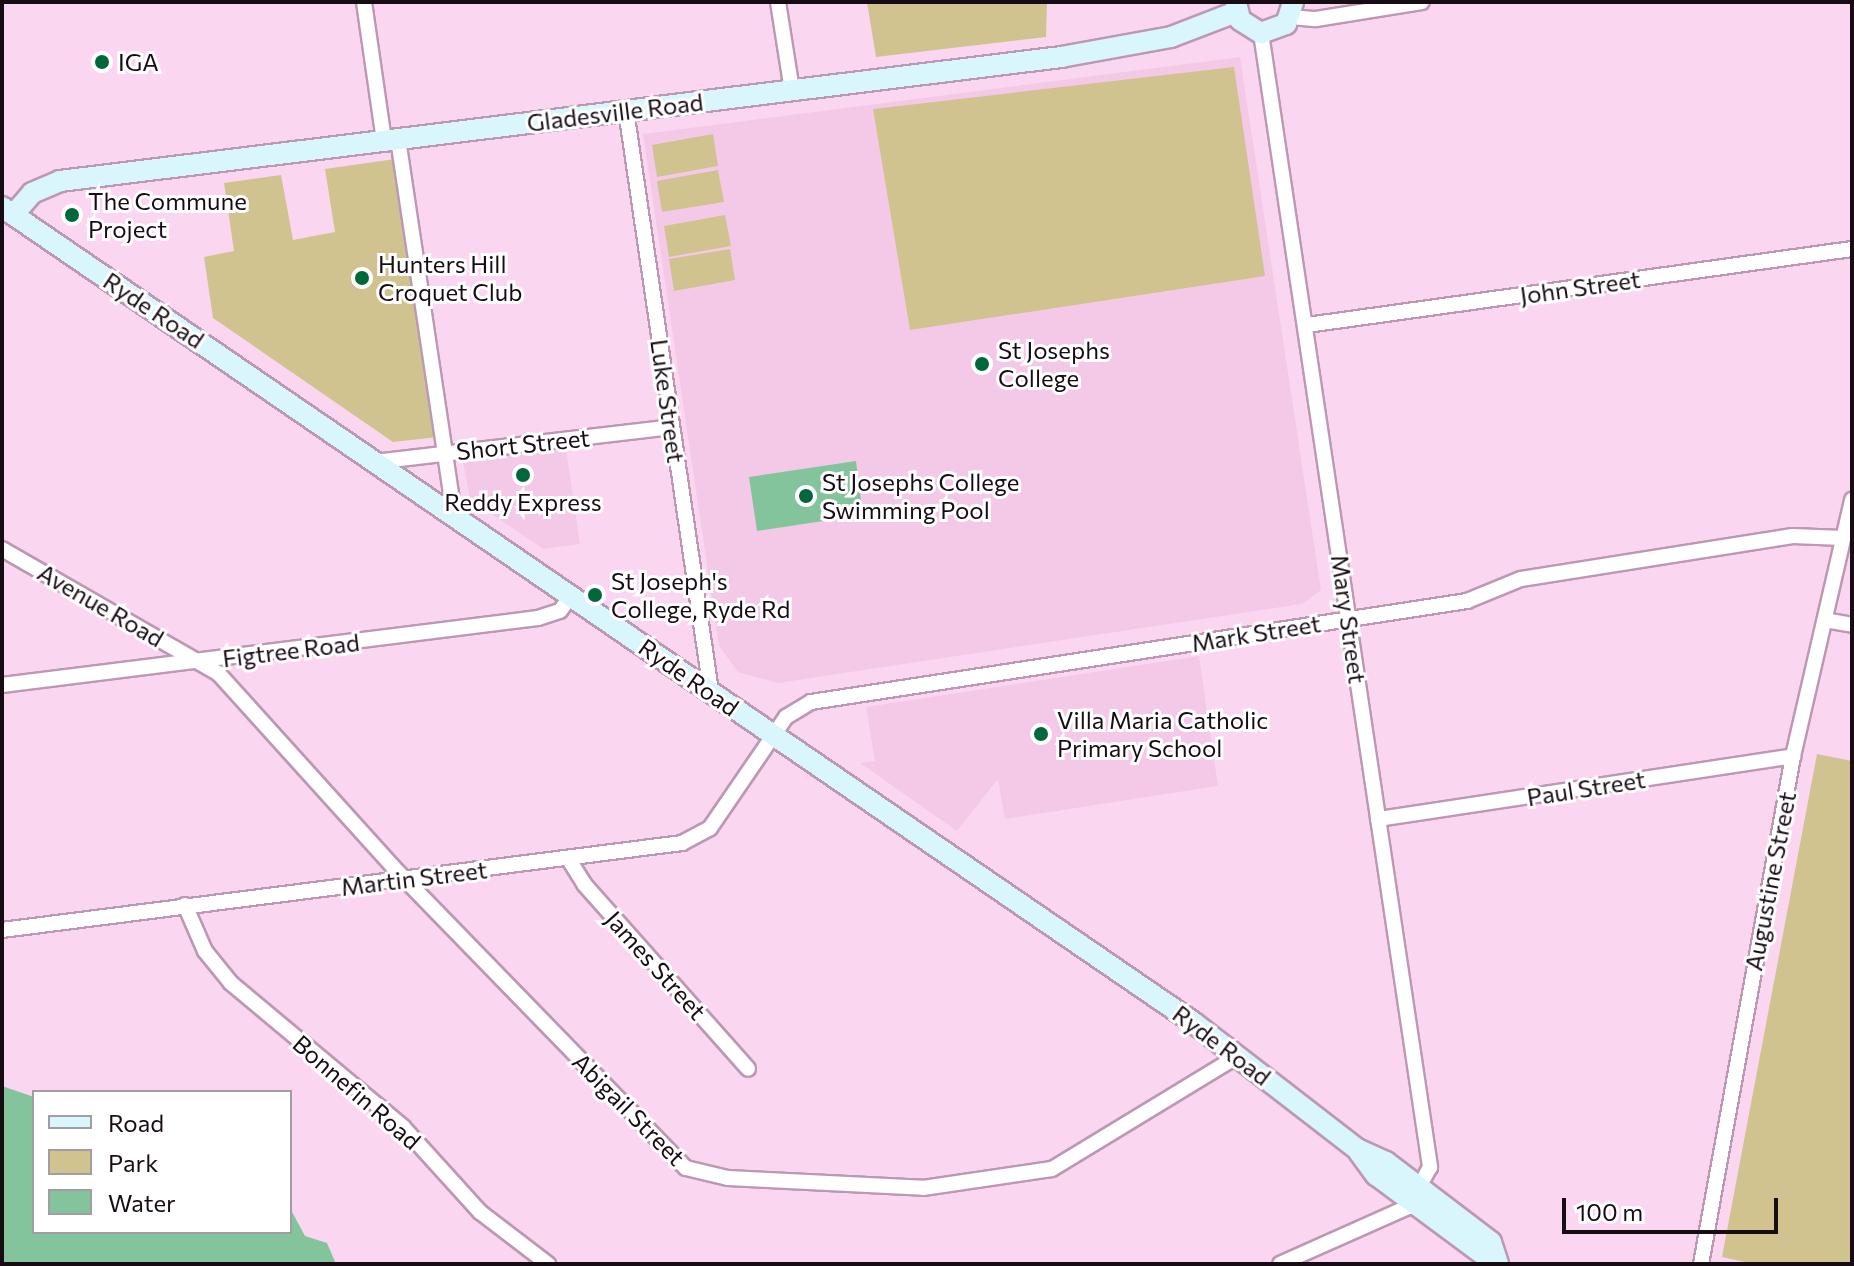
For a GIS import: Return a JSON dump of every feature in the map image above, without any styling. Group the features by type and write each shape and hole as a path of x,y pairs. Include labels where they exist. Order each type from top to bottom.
{"main road":[{"name":"Gladesville Road","path":"8,210 32,193 60,181 1125,47 1171,37 1236,7"},
{"path":"1236,7 1245,26 1261,33 1278,30 1292,9"},
{"name":"Ryde Road","path":"8,210 1238,1056 1357,1149 1376,1175 1416,1194 1497,1264"}],"street":[{"path":"364,2 446,453 454,515"},
{"path":"778,2 792,90"},
{"path":"1292,9 1316,19 1422,2"},
{"name":"Mary Street","path":"1261,33 1307,325 1430,1167 1416,1194"},
{"name":"Luke Street","path":"626,110 711,691"},
{"name":"John Street","path":"1307,325 1852,249"},
{"name":"Short Street","path":"375,462 671,427"},
{"name":"Augustine Street","path":"1701,1264 1793,756 1852,500"},
{"name":"Mark Street","path":"774,735 790,713 811,702 1467,601 1521,579 1793,536 1843,538"},
{"name":"Avenue Road","path":"2,549 200,662"},
{"name":"Figtree Road","path":"2,685 538,618 560,611 571,596"},
{"path":"1825,620 1852,625"},
{"name":"Abigail Street","path":"200,662 218,673 406,880 676,1160 713,1177 923,1188 1052,1169 1238,1056"},
{"name":"Martin Street","path":"2,930 406,880 701,836 774,735"},
{"name":"Paul Street","path":"1378,819 1793,756"},
{"name":"James Street","path":"568,858 584,884 748,1069"},
{"name":"Bonnefin Road","path":"185,905 205,951 231,983 403,1127 480,1212 548,1264"},
{"path":"1280,1264 1416,1194"}],"shaded area":[{"name":"St Josephs College","path":"1240,57 1321,590 1302,604 778,683 738,672 719,646 643,134"},
{"path":"566,449 580,544 543,549 470,499 463,462"},
{"name":"Villa Maria Catholic Primary School","path":"1199,656 1218,786 1005,819 998,779 957,831 860,763 875,761 866,707"}],"green space":[{"path":"867,2 1047,2 1046,37 876,57"},
{"path":"1234,67 1265,276 910,330 873,109"},
{"path":"713,134 718,166 657,177 652,145"},
{"path":"395,159 438,437 393,442 213,318 204,257 234,251 224,183 281,175 293,240 335,232 325,169"},
{"path":"718,170 724,202 662,212 657,181"},
{"path":"725,215 731,246 669,257 664,226"},
{"path":"730,249 735,280 674,291 669,259"},
{"path":"1817,754 1852,761 1852,1264 1754,1264 1722,1257"}],"water":[{"name":"St Josephs College Swimming Pool","path":"856,461 863,515 757,531 749,477"},
{"path":"2,1086 32,1096 32,1234 292,1234 292,1212 305,1236 327,1243 336,1264 2,1264"}],"place":[{"name":"IGA","path":"102,62"},
{"name":"The Commune Project","path":"72,215"},
{"name":"Hunters Hill Croquet Club","path":"362,278"},
{"name":"St Josephs College","path":"982,364"},
{"name":"Reddy Express","path":"523,475"},
{"name":"St Josephs College Swimming Pool","path":"806,496"},
{"name":"St Joseph's College, Ryde Rd","path":"595,595"},
{"name":"Villa Maria Catholic Primary School","path":"1041,734"}]}
